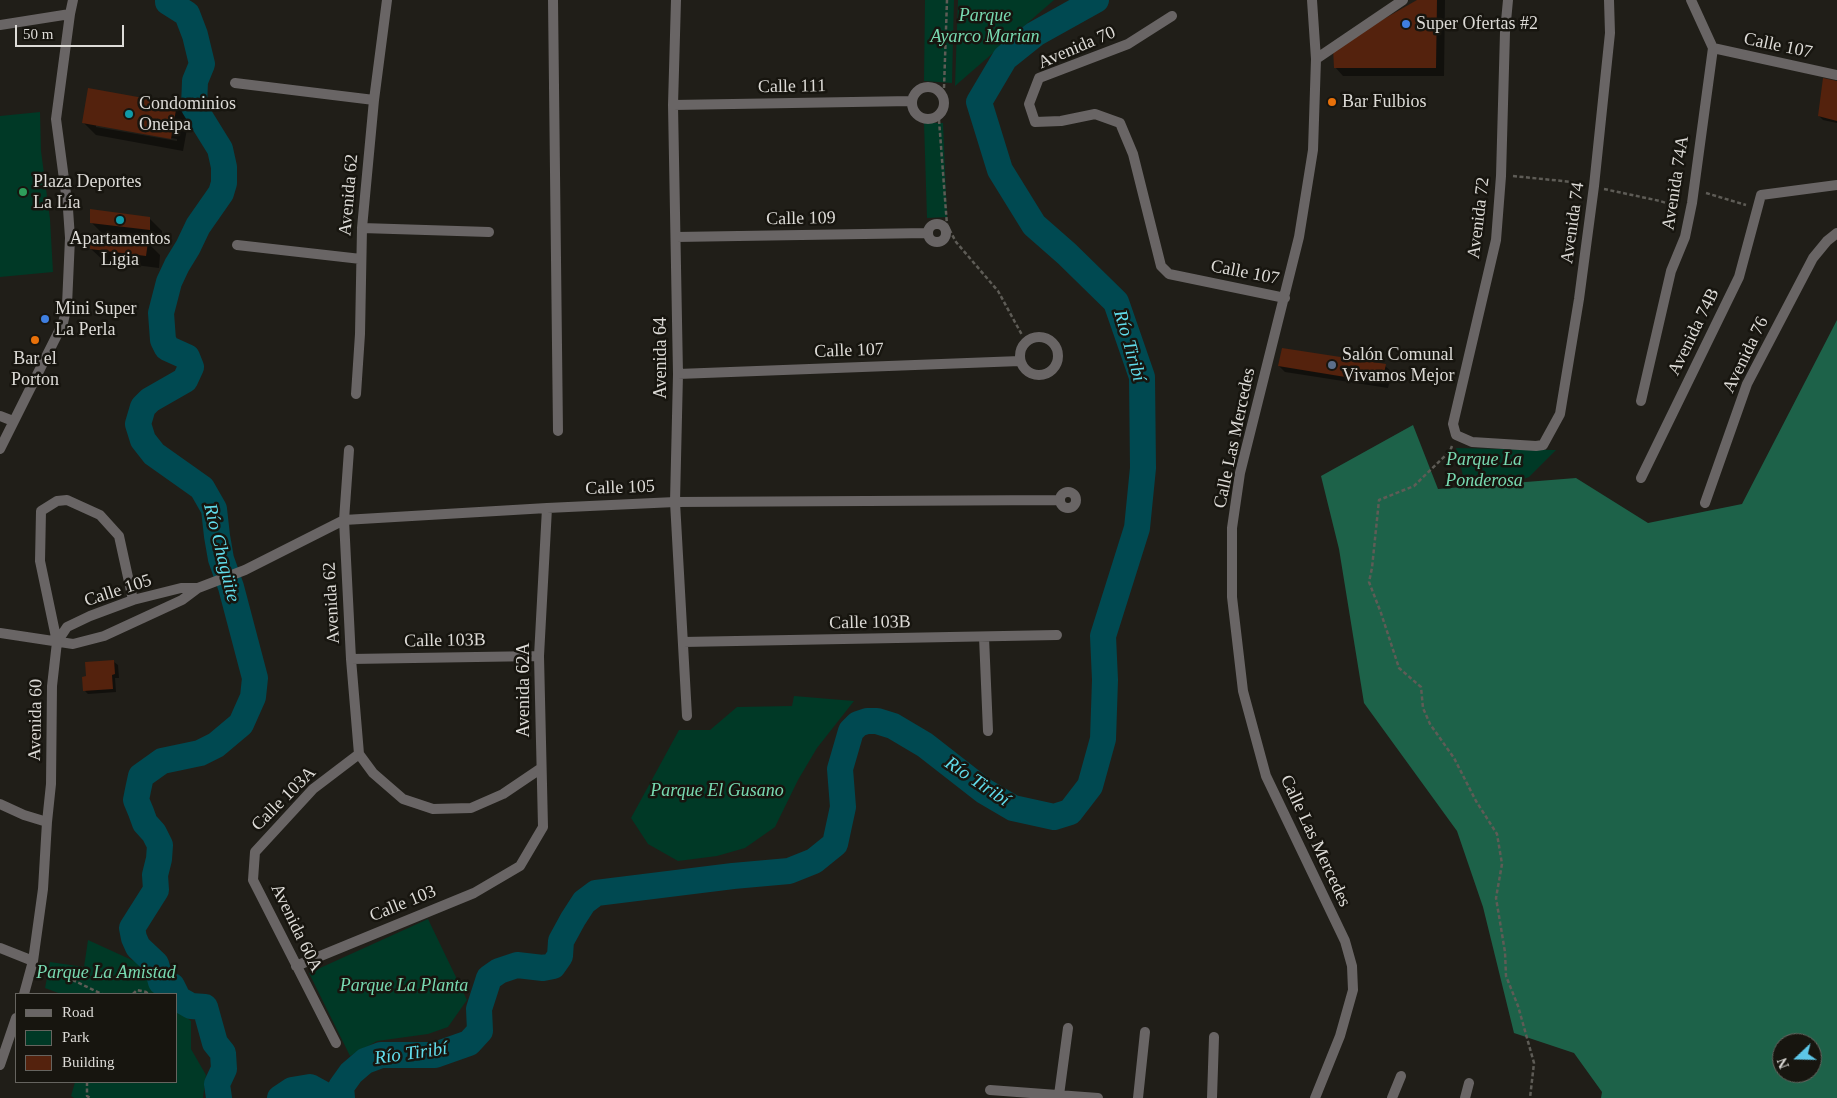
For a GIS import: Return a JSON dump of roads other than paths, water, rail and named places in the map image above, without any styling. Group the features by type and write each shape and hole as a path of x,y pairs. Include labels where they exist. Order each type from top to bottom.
{"street":[{"path":"0,448 63,322 67,305 70,238 68,208 56,119 73,0"},
{"name":"Avenida 62","path":"356,394 360,334 362,228 374,100 387,0"},
{"path":"553,0 558,431"},
{"name":"Avenida 64","path":"676,0 673,105 678,374 675,502 687,716"},
{"name":"Calle Las Mercedes","path":"1312,0 1316,59 1313,150 1299,238 1240,472 1232,528 1232,598 1242,691 1266,776 1345,941 1352,966 1353,990 1340,1036 1315,1098"},
{"path":"1316,59 1403,0"},
{"name":"Avenida 72","path":"1508,0 1505,32 1501,176 1496,240 1453,424 1456,435 1472,442 1543,445"},
{"name":"Avenida 74","path":"1543,445 1560,414 1579,299 1594,186 1610,33 1610,0"},
{"path":"1691,0 1713,48"},
{"path":"0,25 70,14"},
{"name":"Avenida 70","path":"1169,274 1161,266 1133,154 1120,122 1095,114 1061,121 1035,122 1029,104 1039,78 1128,44 1172,16"},
{"name":"Calle 107","path":"1713,48 1837,75"},
{"name":"Avenida 74A","path":"1641,401 1671,271 1685,237 1713,48"},
{"path":"235,83 374,100"},
{"name":"Calle 111","path":"673,105 912,101"},
{"name":"Avenida 74B","path":"1640,478 1739,277 1760,195 1837,185"},
{"path":"362,228 489,232"},
{"name":"Calle 109","path":"676,237 927,233"},
{"name":"Avenida 76","path":"1705,503 1747,384 1813,258 1827,241 1837,233"},
{"path":"237,245 361,258"},
{"name":"Calle 107","path":"1169,274 1284,298"},
{"name":"Calle 107","path":"678,374 1020,361"},
{"path":"0,416 13,421"},
{"name":"Avenida 62","path":"349,450 344,520 351,659 359,754"},
{"name":"Avenida 60","path":"24,993 32,961 43,889 51,784 52,686 57,642 40,561 41,511 57,500 67,500 100,514 119,536 133,600"},
{"name":"Calle 105","path":"0,633 73,644 104,636 182,600 198,588 234,575 344,520 675,502 1059,500"},
{"name":"Avenida 62A","path":"520,866 542,827 539,656 547,508"},
{"name":"Calle 105","path":"57,642 66,627 90,616 133,600 181,588 198,588"},
{"name":"Calle 103B","path":"683,642 1057,635"},
{"path":"984,637 988,731"},
{"name":"Calle 103B","path":"351,659 539,656"},
{"path":"359,754 373,774 403,799 433,809 471,808 503,794 540,769"},
{"name":"Calle 103A","path":"255,852 312,789 359,754"},
{"path":"0,804 24,815 47,822"},
{"name":"Avenida 60A","path":"255,852 253,880 336,1043"},
{"name":"Calle 103","path":"296,966 474,892 520,866"},
{"path":"0,948 32,961"},
{"path":"0,1065 15,1021"},
{"path":"1059,1095 1068,1028"},
{"path":"1138,1098 1145,1032"},
{"path":"1212,1098 1214,1037"},
{"path":"1392,1098 1401,1076"},
{"path":"1465,1098 1469,1084"},
{"path":"990,1090 1098,1098"}],"waterway":[{"name":"Río Chagüite","path":"168,0 168,2 187,14 195,35 202,64 195,81 194,107 220,149 224,167 224,183 221,193 198,226 177,265 169,282 161,313 163,340 167,348 187,357 191,367 185,380 150,400 143,407 138,424 143,440 154,454 202,488 214,509 221,559 231,587 255,678 253,697 241,724 216,745 200,753 162,761 141,776 136,800 145,823 154,833 160,845 155,875 156,890 132,928 138,947 156,964 161,982 172,986 176,993"},
{"name":"Río Tiribí","path":"342,1098 341,1087 351,1073 365,1061 381,1055 435,1055 469,1043 480,1031 479,1009 489,978 499,971 517,965 543,968 553,966 560,956 561,941 573,919 584,902 596,893 789,871 814,861 835,844 843,807 840,769 851,731 858,724 867,721 877,721 893,726 925,745 984,791 1013,808 1054,817 1070,812 1090,786 1103,739 1105,680 1103,636 1137,528 1143,468 1142,377 1116,302 1034,225 1000,170 979,102 1005,58 1035,34 1096,0"},
{"name":"Río Chagüite","path":"178,999 191,1006 205,1007 215,1043 223,1053 224,1069 217,1084 219,1098"},
{"name":"Río Chagüite","path":"280,1098 292,1090 310,1087 330,1098"}],"place":[{"name":"Super Ofertas #2","path":"1406,24"},
{"name":"Bar Fulbios","path":"1332,102"},
{"name":"Condominios Oneipa","path":"129,114"},
{"name":"Plaza Deportes La Lía","path":"23,192"},
{"name":"Apartamentos Ligia","path":"120,220"},
{"name":"Mini Super La Perla","path":"45,319"},
{"name":"Bar el Porton","path":"35,340"},
{"name":"Salón Comunal Vivamos Mejor","path":"1332,365"}],"park label":[{"name":"Parque Ayarco Marian","path":"985,26"},
{"name":"Parque La Ponderosa","path":"1484,470"},
{"name":"Parque El Gusano","path":"717,791"},
{"name":"Parque La Amistad","path":"106,973"},
{"name":"Parque La Planta","path":"404,986"}]}
